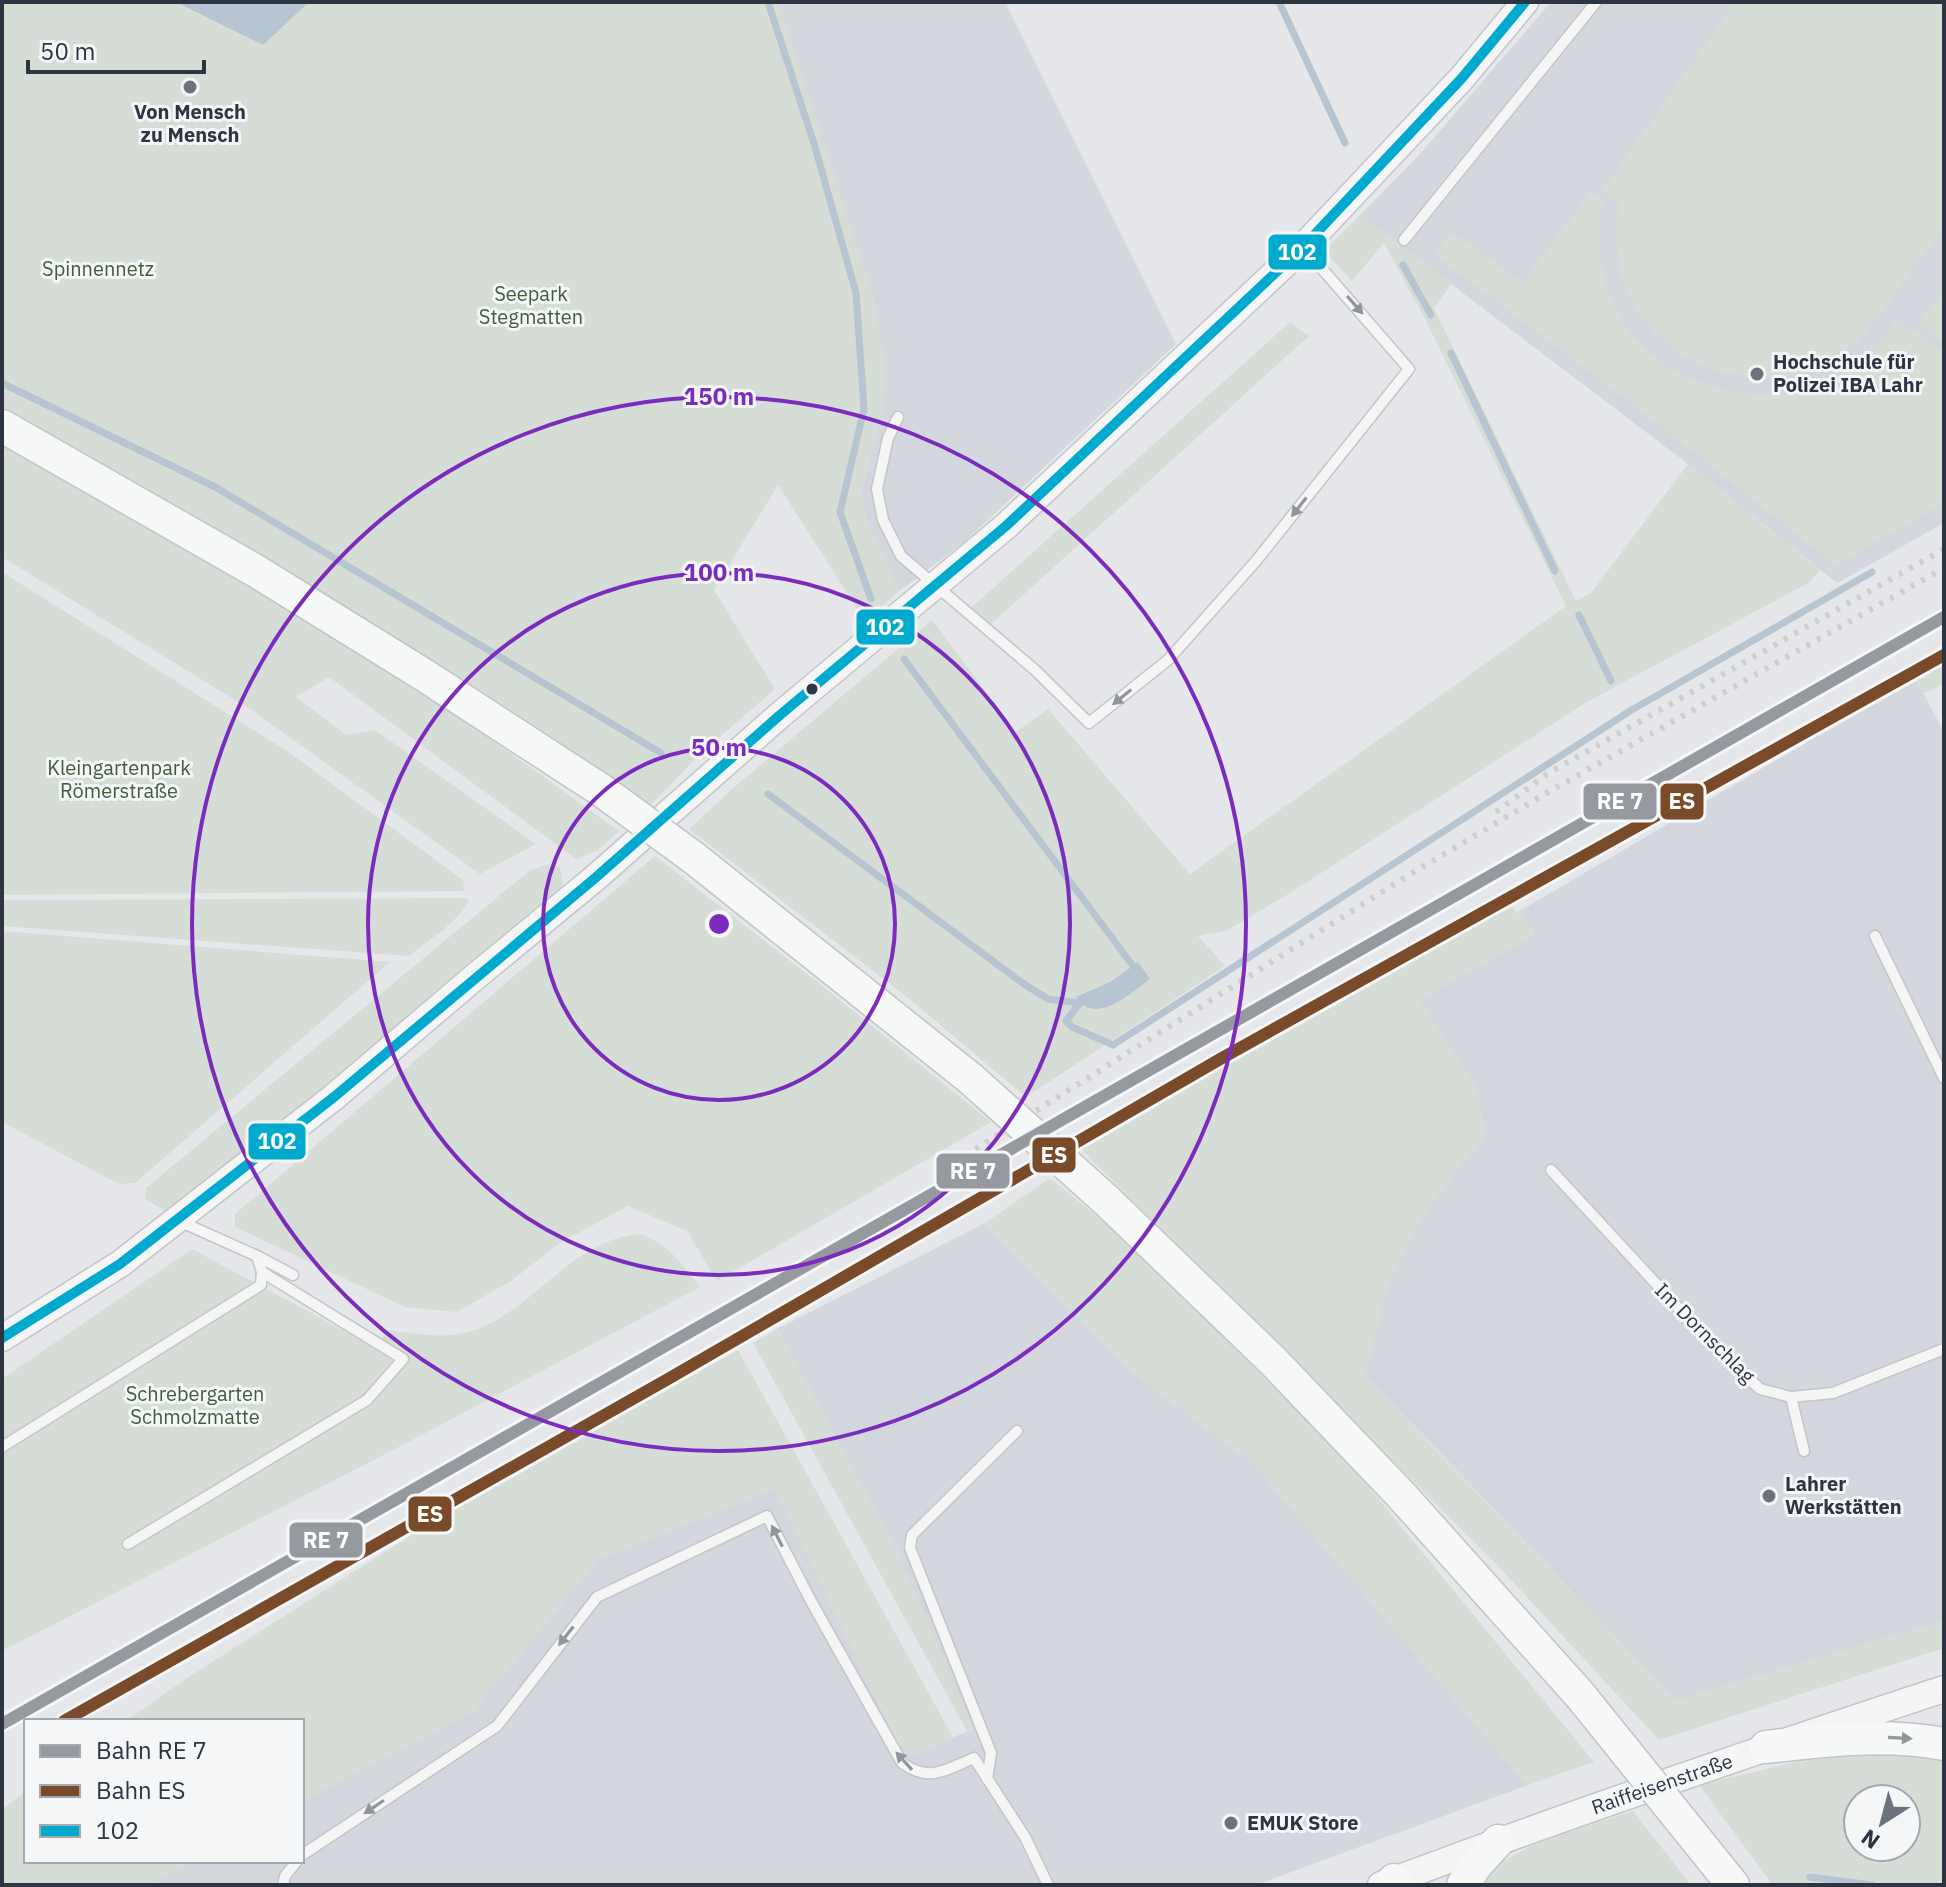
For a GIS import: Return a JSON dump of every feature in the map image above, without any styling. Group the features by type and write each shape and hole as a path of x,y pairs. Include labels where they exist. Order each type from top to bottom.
{"main road":[{"path":"2,426 256,571 601,790 694,858 971,1079 1106,1200 1273,1361 1402,1496 1580,1695 1733,1885"},
{"path":"1766,1747 1858,1737 1909,1738 1944,1744"},
{"path":"1463,1885 1498,1841"}],"street":[{"path":"2,1338 120,1264 334,1097 1006,526 1303,247 1462,78 1525,2"},
{"name":"Raiffeisenstraße","path":"1391,1884 1498,1841 1766,1747 1944,1689"}],"lane":[{"path":"1404,240 1596,2"},
{"path":"898,417 888,438 877,489 883,520 901,556 1035,670 1089,723 1168,660 1256,561 1409,369 1303,247"},
{"path":"1875,936 1944,1078"},
{"name":"Im Dornschlag","path":"1551,1170 1709,1341 1760,1389 1791,1397 1833,1393 1944,1349"},
{"path":"178,1221 293,1275"},
{"path":"2,1447 261,1285 262,1272 257,1256"},
{"path":"128,1544 367,1400 403,1359 262,1272"},
{"path":"1791,1397 1804,1451"},
{"path":"987,1779 991,1753 910,1548 912,1535 1017,1431"},
{"path":"304,1854 497,1726 597,1597 767,1516 902,1763 917,1774 935,1774 974,1758 1025,1837 1048,1885"},
{"path":"283,1885 285,1876 295,1863"}],"shaded area":[{"path":"779,2 1005,2 1176,344 962,544 898,592 866,518 861,494 883,402"},
{"name":"Hochschule für Polizei IBA Lahr","path":"1551,2 1944,2 1944,523 1837,583 1688,464 1360,215 1420,154"},
{"path":"1916,678 1944,733 1944,1621 1675,1701 1426,1438 1148,1152 1535,934 1518,912"},
{"path":"985,1223 1142,1380 1254,1464 1528,1785 1256,1885 149,1885 188,1863 304,1863 304,1800 473,1711 597,1560 775,1488 898,1742 914,1754 973,1729 895,1548 777,1329"}],"green space":[{"name":"Seepark Stegmatten","path":"2,2 779,2 873,294 884,354 883,402 861,494 866,518 898,592 865,621 778,485 714,590 775,689 700,754 650,806 414,651 149,491 2,412"},
{"path":"1736,2 1944,2 1943,227 1888,305 1853,345 1824,364 1795,374 1765,378 1735,375 1706,366 1679,353 1656,334 1637,310 1624,282 1617,243 1618,203 1602,191"},
{"path":"1590,192 1602,201 1602,268 1624,324 1643,347 1667,366 1695,380 1748,393 1799,391 1847,368 1869,351 1898,319 1944,352 1944,503 1836,565 1634,405 1435,255 1453,232 1523,283"},
{"path":"1360,215 1452,283 1434,308 1576,601 1591,593 1688,464 1820,570 1810,582 1587,702 1226,931 1198,936 1225,966 1026,1097 908,998 689,829 932,620 1016,732 1048,709 1190,874 1566,606 1425,319 1384,243 1352,281 1324,251","holes":["1138,962 1149,979 1076,997 1110,982"]},
{"path":"1944,289 1944,344 1918,325"},
{"path":"1290,322 1309,336 988,627 972,607"},
{"path":"2,444 166,534 327,629 431,697 619,831 598,850 576,859 329,677 296,697 346,735 375,730 536,844 480,874 253,711 2,557"},
{"name":"Kleingartenpark Römerstraße","path":"2,572 287,751 463,880 465,891 2,895"},
{"path":"1944,651 1944,684 1924,693 1912,668"},
{"path":"655,856 991,1122 717,1281 687,1231 628,1206 560,1243 511,1281 457,1312 405,1307 235,1227 235,1214"},
{"path":"548,864 560,867 563,887 327,1089 168,1213 145,1199 146,1188 529,871"},
{"path":"2,900 469,900 458,916 409,956 2,926"},
{"path":"1506,900 1536,933 1419,999 1479,1092 1485,1137 1443,1189 1407,1245 1385,1297 1365,1375 1675,1701 1944,1621 1944,1648 1659,1740 1501,1569 1081,1149"},
{"path":"2,931 390,962 135,1183 119,1184 2,1122"},
{"path":"1050,1178 1141,1252 1355,1470 1594,1762 1528,1785 1254,1464 1142,1380 985,1223"},
{"name":"Schrebergarten Schmolzmatte","path":"641,1234 667,1250 700,1287 399,1447 2,1651 2,1379 192,1249 378,1349 386,1330 451,1335 494,1322 594,1248"},
{"path":"777,1329 895,1548 973,1728 967,1731 753,1343"},
{"path":"738,1350 953,1737 914,1754 898,1742 775,1488 597,1560 473,1711 304,1800 304,1719 129,1719 187,1678 446,1513"},
{"path":"1863,1753 1944,1758 1944,1885 1773,1885 1699,1785 1791,1763"},
{"path":"24,1792 24,1863 188,1863 149,1885 2,1885 2,1809"},
{"path":"1633,1811 1691,1885 1477,1885 1491,1871 1527,1848"}],"water":[{"path":"176,2 309,2 263,45"},
{"path":"1138,962 1150,979 1123,999 1093,1009 1076,997 1110,982"}],"waterway":[{"path":"768,2 815,147 856,293 864,409 840,512 871,599"},
{"path":"1279,2 1345,143"},
{"path":"1403,265 1431,315"},
{"path":"1451,353 1555,571"},
{"path":"2,383 215,487 661,753"},
{"path":"768,794 1024,984 1048,999 1080,1003 1066,1021 1072,1027 1113,1045 1630,711 1872,572"},
{"path":"1579,615 1611,681"},
{"path":"904,659 1133,966"},
{"path":"1810,1877 1872,1885"}],"railway":[{"path":"1496,812 1547,774 1944,549"},
{"path":"955,1162 1409,875 1550,791 1944,568"}],"transit line":[{"name":"102","path":"2,1338 120,1264 334,1097 1006,526 1303,247 1462,78 1525,2"},
{"path":"2,1724 1944,617"}],"rail line":[{"name":"ES","path":"68,1719 668,1379 1222,1058 1944,655"}],"place":[{"name":"Von Mensch zu Mensch","path":"190,87"},
{"name":"Hochschule für Polizei IBA Lahr","path":"1757,374"},
{"name":"Lahrer Werkstätten","path":"1769,1496"},
{"name":"EMUK Store","path":"1231,1823"}],"park label":[{"name":"Spinnennetz","path":"98,269"}]}
